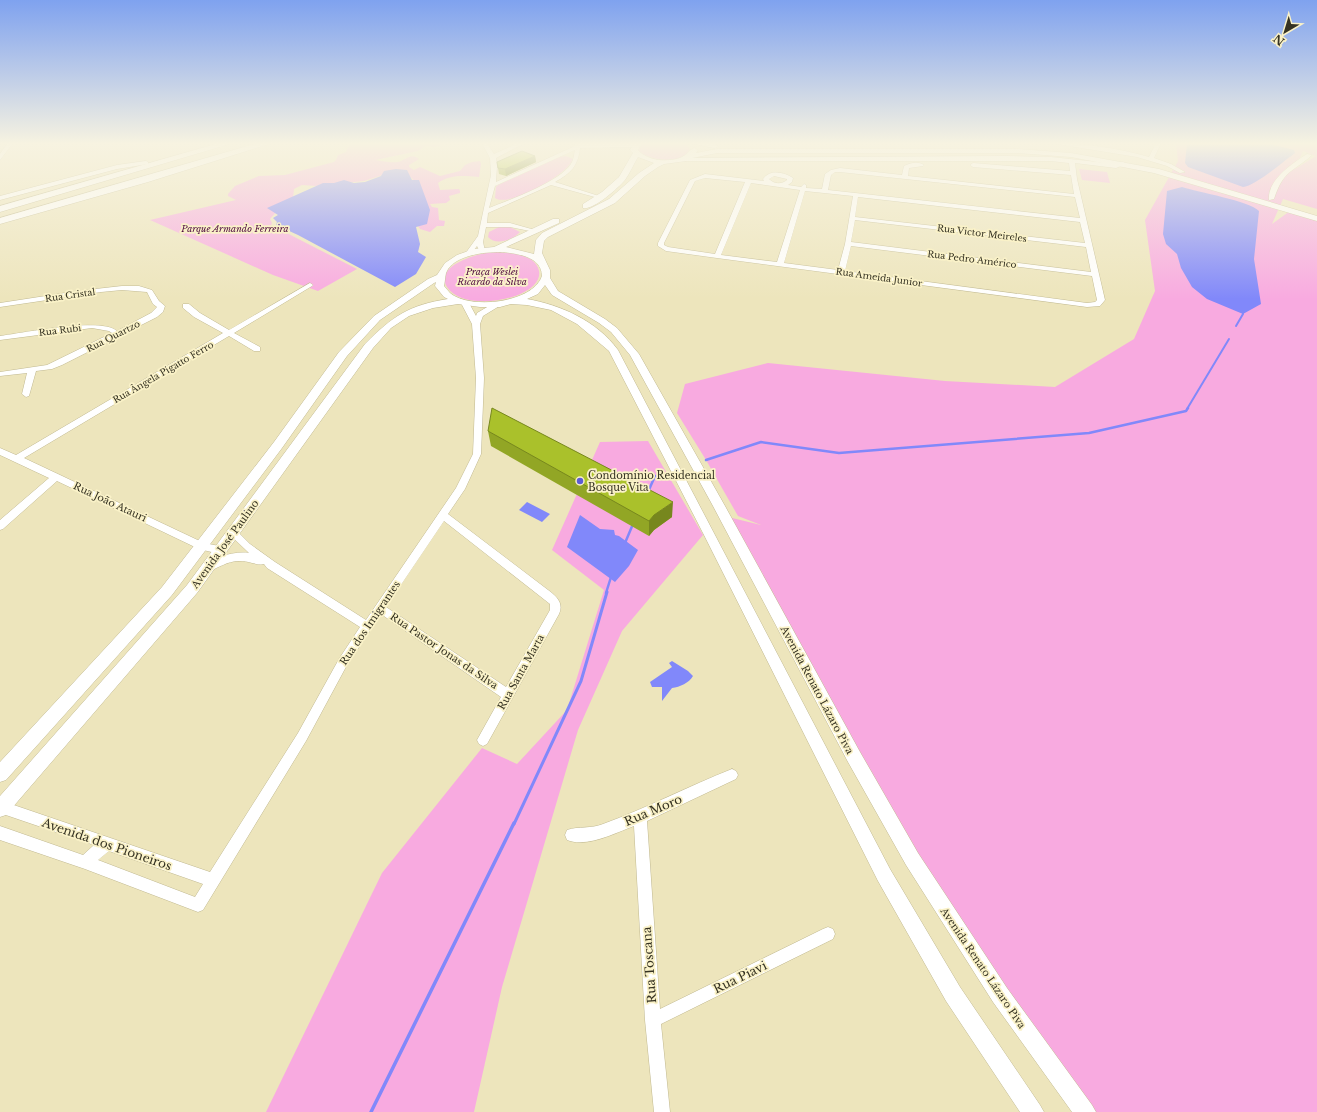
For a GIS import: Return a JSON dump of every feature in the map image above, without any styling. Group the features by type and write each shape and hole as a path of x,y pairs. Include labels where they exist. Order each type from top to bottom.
{"highway":[{"path":"0,205 35,195"},
{"path":"0,209 49,195"},
{"path":"0,216 72,195"},
{"path":"0,221 92,195"}],"main road":[{"path":"496,249 584,208 603,195"},
{"path":"512,302 534,292 542,286 546,279 546,269 538,256 540,240 545,235 612,201 619,195"},
{"path":"1236,195 1317,219"},
{"path":"1257,195 1317,213"},
{"path":"461,302 443,292 440,287 440,277 444,268 451,262 468,254 496,249 515,250 541,261"},
{"name":"Avenida José Paulino","path":"0,774 167,591 202,546 343,354 377,318 431,280 440,277"},
{"name":"Avenida Renato Lázaro Piva","path":"546,279 555,293 602,321 614,330 634,354 719,506 857,763 912,858 1000,995 1085,1112"},
{"name":"Avenida José Paulino","path":"2,804 192,589 369,346 391,324 420,308 438,303 461,302 480,305 497,305 512,302"},
{"path":"512,302 532,302 552,307 590,328 613,350 706,526 783,681 884,875 953,994 1033,1112"},
{"path":"318,389 335,392"},
{"path":"136,626 145,627 154,632"}],"street":[{"path":"0,197 12,195"},
{"path":"468,254 480,237 490,195"},
{"path":"485,212 524,195"},
{"path":"590,195 600,198"},
{"name":"Rua Ameida Junior","path":"685,195 661,243 661,246 666,249 1087,305 1097,304 1102,300 1095,274"},
{"path":"717,256 743,195"},
{"path":"780,264 804,195"},
{"path":"841,272 848,244 856,195"},
{"path":"864,195 1083,220"},
{"path":"1068,195 1078,196 1095,274"},
{"path":"1270,199 1272,195"},
{"name":"Rua Victor Meireles","path":"852,218 1089,245"},
{"path":"484,225 510,225 533,231"},
{"path":"480,237 482,251"},
{"name":"Rua Pedro Américo","path":"848,244 1095,274"},
{"name":"Rua Ângela Pigatto Ferro","path":"16,458 310,285"},
{"name":"Rua Cristal","path":"0,304 99,290 139,288"},
{"name":"Rua Quartzo","path":"0,374 49,367 154,315 160,310 160,306 150,291 139,288"},
{"name":"Rua dos Imigrantes","path":"85,862 198,905 302,736 343,662 460,489 477,454 480,378 476,324 471,313 461,302"},
{"path":"476,324 480,315 497,305"},
{"path":"186,306 198,315 257,349"},
{"name":"Rua Rubi","path":"0,338 92,326 111,329 117,334"},
{"path":"26,394 32,370"},
{"name":"Rua João Atauri","path":"0,451 202,546 220,550"},
{"path":"0,526 56,477"},
{"name":"Rua Santa Marta","path":"443,515 555,602 555,611 483,740"},
{"path":"233,533 247,547 271,565 367,626"},
{"path":"208,567 217,562 240,556 250,556 271,565"},
{"name":"Rua Pastor Jonas da Silva","path":"380,608 508,695"},
{"name":"Rua Moro","path":"572,835 595,834 640,817 732,775"},
{"name":"Avenida dos Pioneiros","path":"2,804 106,844 213,880"},
{"name":"Rua Toscana","path":"640,817 653,1020 662,1112"},
{"path":"0,833 85,862 106,844"},
{"name":"Rua Piavi","path":"653,1020 828,934"}],"green space":[{"name":"Parque Armando Ferreira","path":"293,195 293,198 278,210 270,219 272,223 271,225 357,269 318,291 273,275 150,220 236,200 228,196"},
{"name":"Parque Armando Ferreira","path":"419,195 453,195 449,196 450,200 446,203 430,204 432,207 438,208 439,220 445,221 444,226 437,226 430,232 420,229 418,226"},
{"path":"495,195 521,195 502,200 495,198"},
{"path":"1159,195 1317,195 1317,209 1283,199 1272,224 1290,211 1317,219 1317,1112 1087,1112 874,794 724,516 761,525 738,516 677,413 685,384 768,363 945,381 1055,387 1134,339 1155,291 1145,220"},
{"path":"499,227 510,227 520,232 504,241 491,240 488,237 489,232"},
{"name":"Praça Weslei Ricardo da Silva","path":"491,252 512,253 532,260 537,265 539,271 537,282 526,291 516,296 490,301 465,299 454,294 447,287 445,279 447,273 452,267 468,258"},
{"path":"648,441 703,535 622,631 578,730 502,987 474,1112 266,1112 382,873 482,748 517,764 567,710 604,590 552,550 600,442"}],"shaded area":[{"path":"296,195 424,195 430,210 427,224 416,227 420,244 418,252 426,257 416,274 395,287 298,235 276,225 277,222 273,218 278,215 267,208"},
{"path":"1167,195 1214,195 1254,207 1259,211 1254,259 1261,304 1243,314 1207,299 1192,287 1181,268 1177,254 1166,244 1163,234"},
{"path":"527,502 550,514 542,522 519,510"},
{"path":"580,515 600,529 614,530 615,535 619,536 638,550 629,566 615,582 567,547"},
{"path":"672,661 693,676 684,684 672,688 662,701 662,687 652,687 650,682 672,667 669,663"}],"building":[{"path":"492,408 673,502 654,515 649,521 488,431"}],"waterway":[{"path":"1236,326 1243,314 1243,311"},
{"path":"1187,409 1229,339"},
{"path":"706,460 761,442 839,453 1089,433 1186,411 1188,408"},
{"path":"648,492 655,476"},
{"path":"625,543 633,524"},
{"path":"606,593 611,577"},
{"path":"514,824 581,681 607,592"},
{"path":"371,1112 514,823"}],"place":[{"name":"Condomínio Residencial Bosque Vita","path":"580,481"}]}
